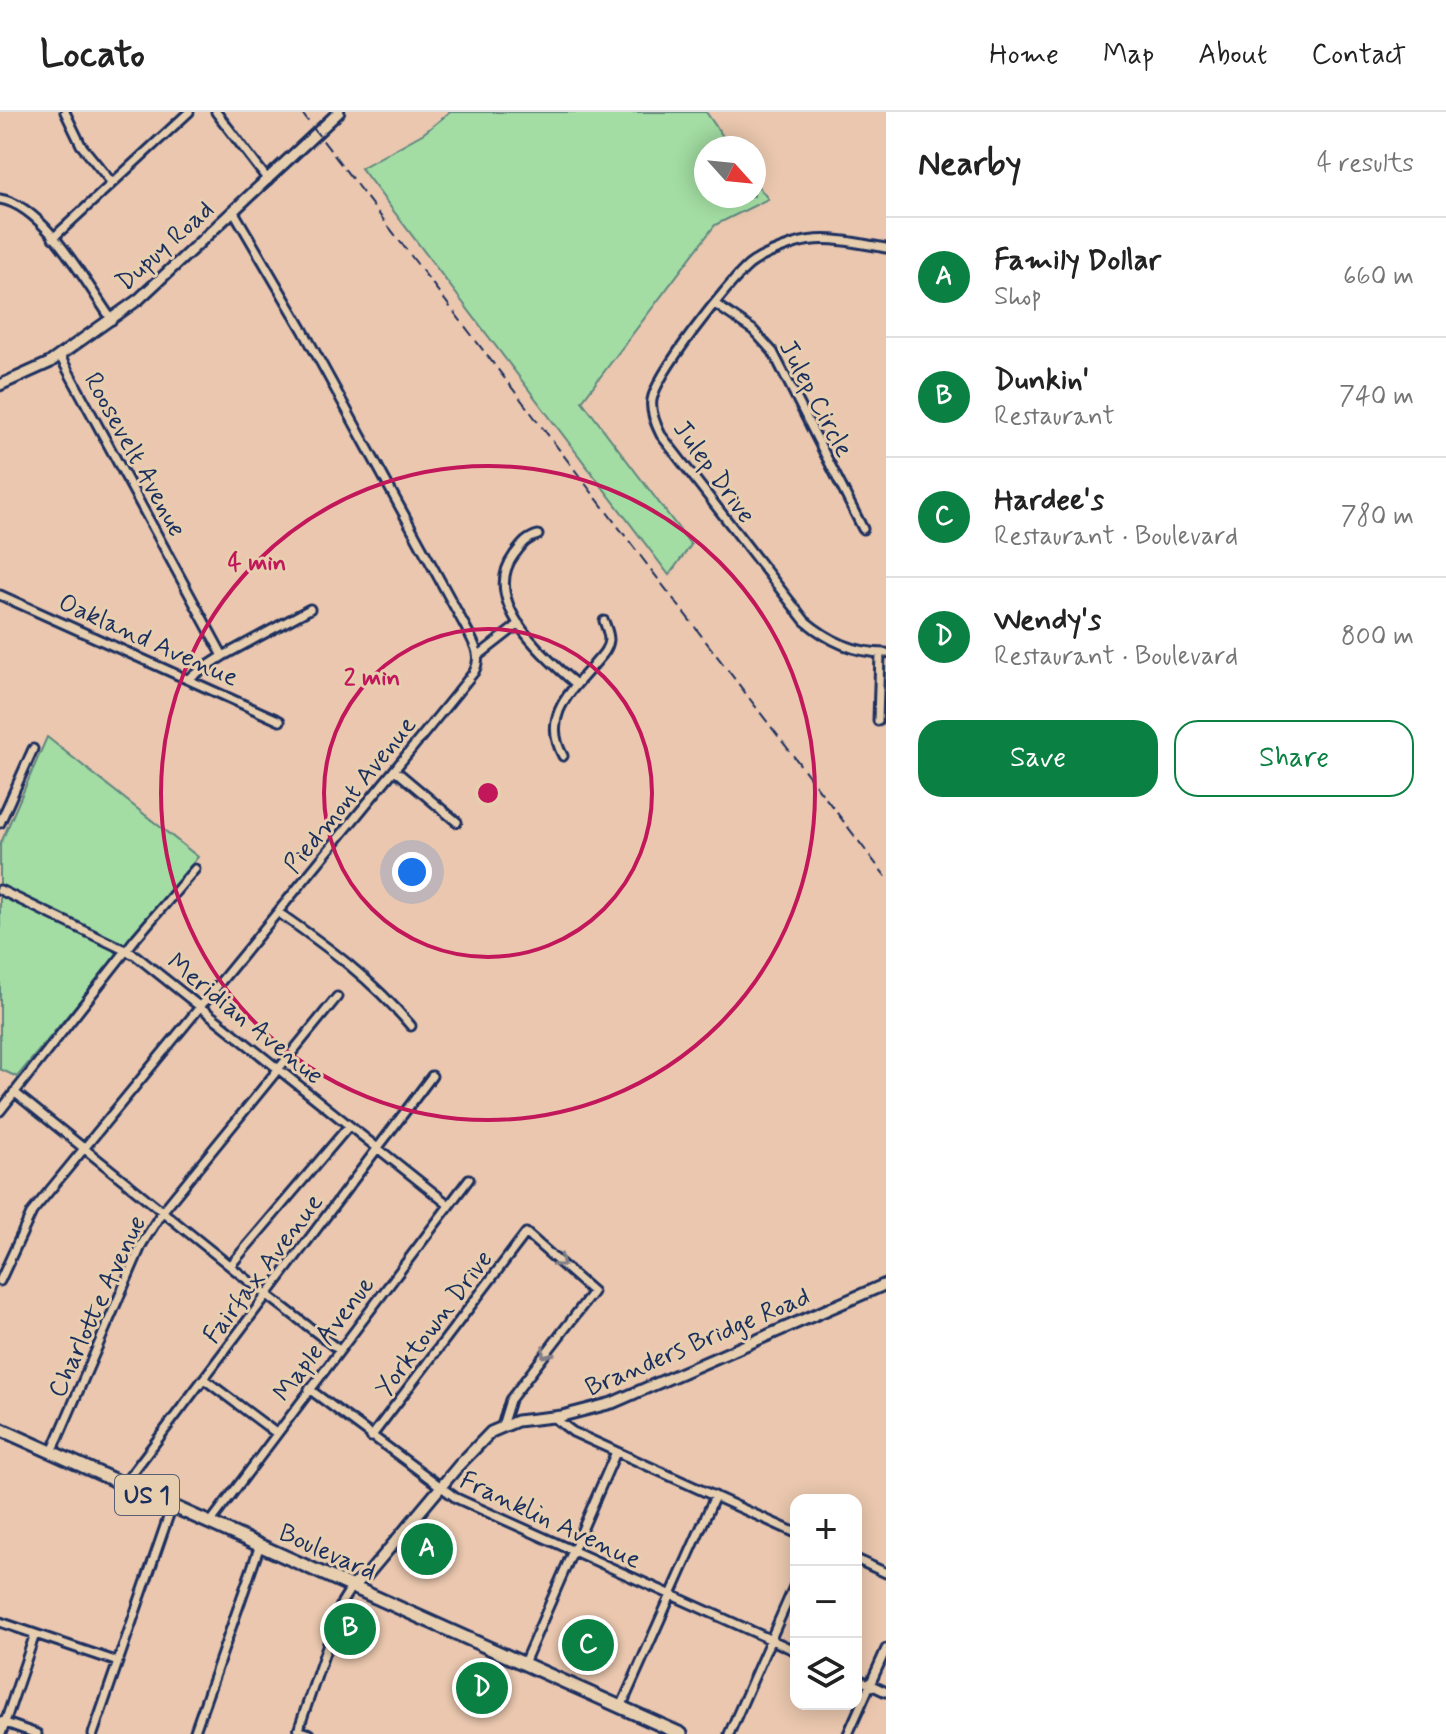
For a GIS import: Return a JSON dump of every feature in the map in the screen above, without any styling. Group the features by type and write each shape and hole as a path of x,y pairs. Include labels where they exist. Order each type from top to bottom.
{"main road":[{"name":"Boulevard","path":"0,1429 681,1734"}],"street":[{"path":"65,112 81,145 112,183"},
{"path":"53,238 189,112"},
{"path":"216,112 268,180"},
{"name":"Dupuy Road","path":"0,385 60,356 150,290 339,112"},
{"path":"0,199 23,207 53,238 112,320"},
{"path":"234,212 303,330 465,626 478,656 519,624"},
{"name":"Julep Drive","path":"883,653 841,645 805,621 679,460 656,425 652,400 660,379 715,304 748,266 795,243 826,239 886,248"},
{"name":"Julep Circle","path":"715,304 753,330 773,352 863,529"},
{"name":"Roosevelt Avenue","path":"60,356 223,656"},
{"path":"538,535 524,542 511,560 504,575 506,595 519,624 537,650 576,684"},
{"name":"Oakland Avenue","path":"0,595 280,721"},
{"path":"189,678 310,609"},
{"path":"563,756 555,736 554,721 576,684 605,652 609,636 604,621"},
{"path":"878,721 883,653"},
{"name":"Piedmont Avenue","path":"0,1281 32,1212 474,672 478,656"},
{"path":"0,823 33,749"},
{"path":"395,770 457,822"},
{"path":"0,1111 127,949 195,869"},
{"name":"Meridian Avenue","path":"0,890 127,949 449,1205"},
{"path":"279,913 342,957 385,995 411,1026"},
{"name":"Charlotte Avenue","path":"52,1452 142,1244 162,1212 337,997"},
{"name":"Fairfax Avenue","path":"124,1484 432,1076"},
{"path":"14,1092 339,1350"},
{"path":"230,1266 348,1127"},
{"name":"Maple Avenue","path":"210,1523 469,1179"},
{"name":"Yorktown Drive","path":"371,1437 526,1233 593,1292 510,1400 502,1426"},
{"name":"Branders Bridge Road","path":"352,1586 367,1575 475,1447 502,1426 612,1403 886,1284"},
{"path":"204,1379 276,1433"},
{"name":"Franklin Avenue","path":"309,1389 440,1489 465,1503 790,1648"},
{"path":"553,1417 566,1429 790,1530"},
{"path":"524,1663 616,1452"},
{"path":"621,1707 715,1496"},
{"path":"93,1734 172,1506"},
{"path":"194,1734 260,1545"},
{"path":"862,1562 886,1573"},
{"path":"310,1734 298,1732 342,1602 352,1586"},
{"path":"729,1734 790,1596"},
{"path":"0,1622 118,1662"},
{"path":"1,1734 2,1722 35,1634"},
{"path":"848,1734 886,1649"},
{"path":"862,1681 886,1692"},
{"path":"2,1722 37,1734"}],"green space":[{"path":"450,112 706,112 723,136 694,136 694,208 750,208 715,225 582,401 691,545 669,575 361,168 424,133"},
{"path":"47,737 198,857 17,1077 0,1069 0,845"}],"railway":[{"path":"301,112 886,877"}],"place":[{"name":"Family Dollar","path":"427,1549"},
{"name":"Dunkin'","path":"350,1629"},
{"name":"Hardee's","path":"588,1645"},
{"name":"Wendy's","path":"482,1688"}]}
